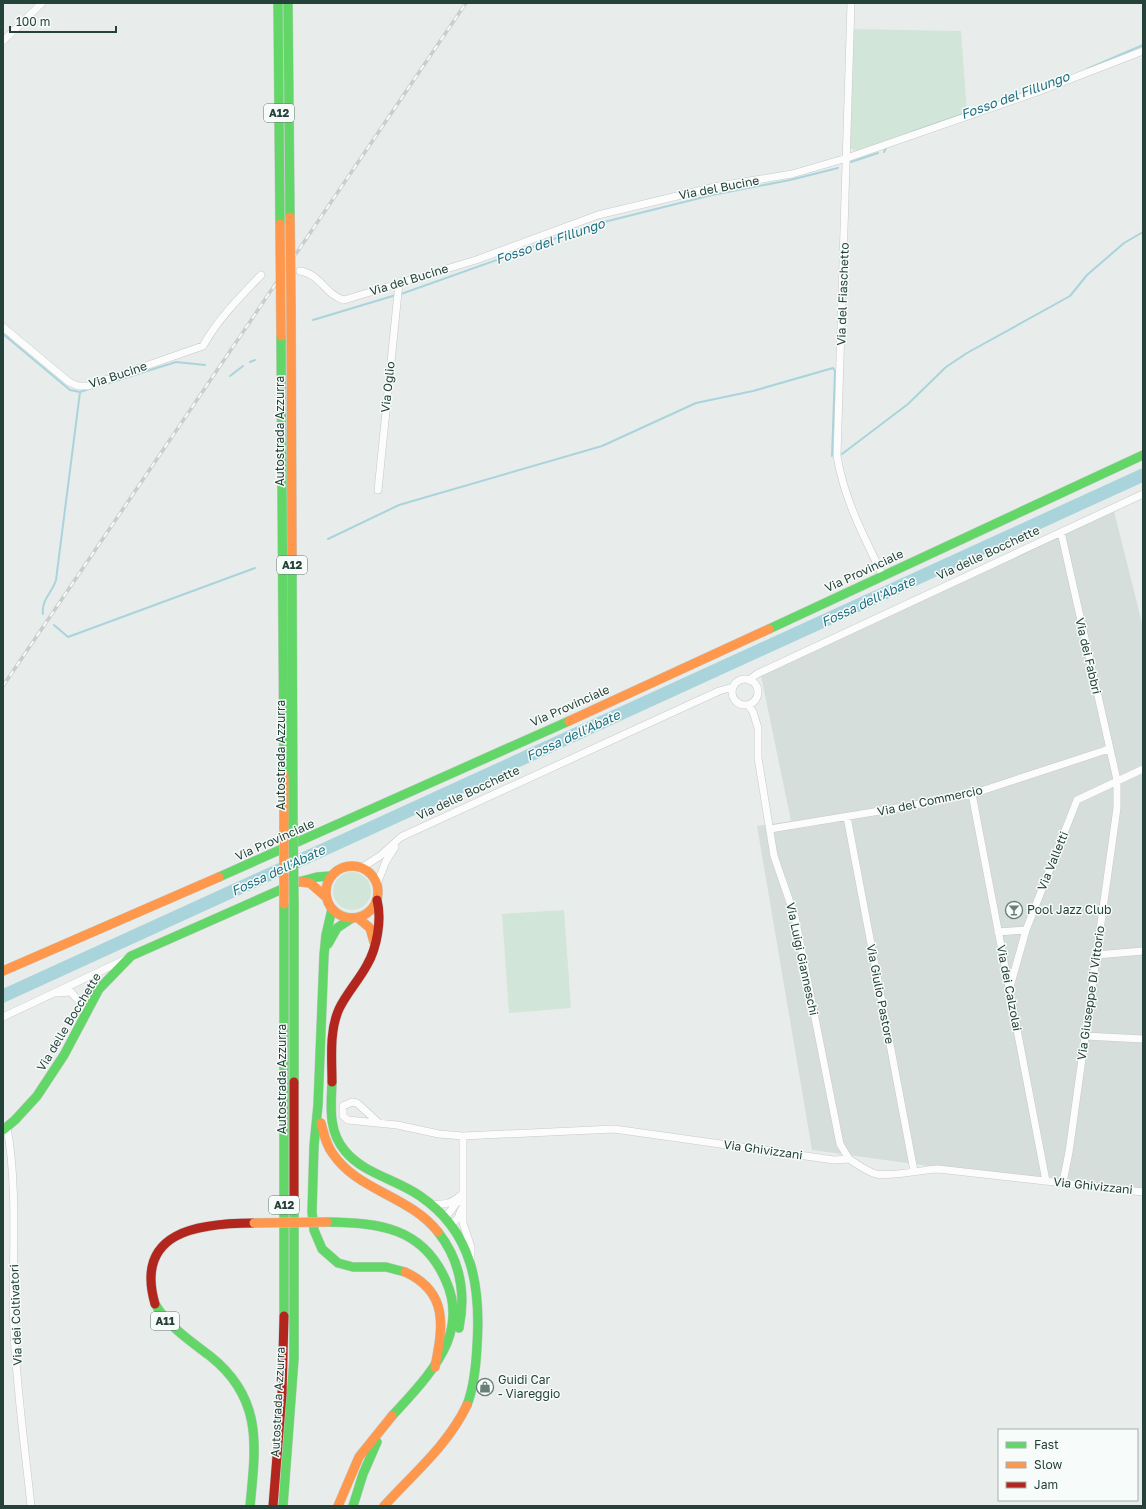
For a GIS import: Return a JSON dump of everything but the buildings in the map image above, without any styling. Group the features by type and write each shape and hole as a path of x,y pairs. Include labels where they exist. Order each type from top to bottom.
{"main road":[{"name":"Autostrada Azzurra","path":"273,1506 282,1394 284,1332 284,828 278,3"},
{"name":"Autostrada Azzurra","path":"283,1506 294,1360 294,825 288,3"},
{"name":"Via Provinciale","path":"3,971 262,859 606,704 1143,455"},
{"path":"326,897 326,889 331,876 336,871 348,866 362,868 368,872 377,884 377,900 380,912 368,964 339,1009 333,1030 330,1124 335,1137 352,1160 364,1168 416,1193 448,1221 471,1260 478,1290 479,1315 474,1380 469,1398 455,1427 384,1506"},
{"name":"Via delle Bocchette","path":"5,1128 43,1087 60,1062 99,990 113,973 131,956 298,882 317,877 331,876"},
{"path":"298,882 310,883 326,897 332,909 344,917 355,918 370,928 374,943"},
{"path":"324,955 330,937 344,921 366,914 373,908 377,900"},
{"path":"332,909 326,935 324,955 318,1105 315,1122 313,1225 319,1244 330,1258 344,1266 359,1268 396,1268 412,1275 425,1285 436,1300 442,1318 442,1330 435,1367"},
{"path":"318,1105 325,1142 338,1162 348,1171 421,1214 438,1232 451,1251 461,1280 463,1308 453,1345 442,1356 426,1378 368,1445 354,1466 338,1506"},
{"name":"A11","path":"250,1506 255,1439 252,1415 243,1392 229,1372 218,1361 174,1330 163,1319 153,1302 149,1280 152,1264 157,1254 169,1239 179,1232 211,1224 327,1222 370,1223 387,1226 410,1236 430,1253 446,1277 453,1303 454,1315 450,1337 442,1356"},
{"path":"353,1506 363,1474 383,1428"}],"street":[{"path":"3,41 42,3"},
{"name":"Via del Fiaschetto","path":"851,3 837,456 841,477 859,527 883,576"},
{"name":"Via del Bucine","path":"300,271 309,273 337,298 344,300 399,286 476,260 598,215 719,186 792,174 847,158 1030,95 1143,51"},
{"name":"Via Bucine","path":"3,327 69,382 78,386 88,386 203,346 210,332 223,316 261,275"},
{"name":"Via Oglio","path":"378,490 399,286"},
{"name":"Via delle Bocchette","path":"362,868 380,856 401,837 719,691 732,691 738,681 749,680 757,674 1143,494"},
{"name":"Via dei Fabbri","path":"1061,532 1117,780"},
{"path":"755,685 757,674"},
{"path":"732,691 736,702 748,705 755,700 758,692 755,685 749,680"},
{"name":"Via Luigi Gianneschi","path":"755,700 754,712 758,728 758,758 774,856 795,917 840,1144 849,1158"},
{"name":"Via Luigi Gianneschi","path":"748,705 754,712"},
{"name":"Via del Commercio","path":"770,829 972,794 1109,749"},
{"name":"Via Valletti","path":"1009,991 1026,930 1077,800 1143,769"},
{"name":"Via Giuseppe Di Vittorio","path":"1063,1182 1069,1152 1117,808 1117,780"},
{"name":"Via dei Calzolai","path":"972,794 1046,1181"},
{"name":"Via Giulio Pastore","path":"846,817 914,1171"},
{"path":"377,884 386,861 401,837"},
{"path":"998,932 1026,930"},
{"path":"1096,955 1143,951"},
{"path":"3,1017 131,956"},
{"path":"50,994 71,992 87,1011"},
{"path":"1085,1036 1143,1039"},
{"name":"Via Ghivizzani","path":"379,1123 357,1104 352,1102 343,1106 343,1116 348,1120 379,1123 439,1134 463,1136 614,1128 834,1160 849,1158 861,1167 876,1174 897,1174 914,1171 938,1170 1063,1182 1143,1192"},
{"name":"Via dei Coltivatori","path":"5,1128 11,1148 14,1214 14,1333 31,1506"},
{"path":"463,1136 463,1223 471,1247 471,1260"},
{"path":"3,1143 11,1148"},
{"path":"430,1204 446,1205 462,1196"},
{"path":"448,1221 458,1218 462,1196"}],"shaded area":[{"path":"1114,511 1143,627 1143,1190 921,1165 812,1150 757,826 791,821 761,676"}],"green space":[{"path":"853,29 961,31 967,112 858,152 850,148"},
{"path":"352,872 362,875 368,881 371,891 368,901 362,907 352,910 342,907 336,901 333,891 336,881 342,875"},
{"path":"564,910 571,1008 509,1013 502,914"}],"waterway":[{"name":"Fosso del Fillungo","path":"1087,69 1143,45"},
{"name":"Fosso del Fillungo","path":"912,132 1046,85"},
{"name":"Fosso del Fillungo","path":"884,152 886,148"},
{"name":"Fosso del Fillungo","path":"851,162 878,153"},
{"name":"Fosso del Fillungo","path":"401,294 588,226 712,195 790,180 838,168"},
{"path":"842,454 908,404 946,367 967,353 1070,296 1087,275 1124,243 1143,232"},
{"name":"Fosso del Fillungo","path":"313,320 396,295"},
{"path":"3,334 70,390 80,392 89,389"},
{"name":"Fosso del Fillungo","path":"250,362 255,360"},
{"name":"Fosso del Fillungo","path":"99,386 176,362 205,365"},
{"name":"Fosso del Fillungo","path":"230,376 243,366"},
{"path":"328,539 399,505 602,446 696,403 753,391 833,368 835,371 832,456"},
{"path":"43,614 45,601 56,580 80,392"},
{"name":"Fossa dell'Abate","path":"3,996 1143,475"},
{"path":"54,625 68,637 255,568"}],"railway":[{"path":"3,686 466,3"}],"traffic: fast":[{"path":"278,3 280,224"},
{"path":"288,3 290,217"},
{"path":"281,336 284,775"},
{"path":"769,629 1143,455"},
{"path":"292,566 293,825"},
{"path":"219,877 569,721"},
{"path":"293,825 294,903"},
{"path":"3,1130 15,1120 37,1096 64,1055 99,989 131,956 298,882 317,877 331,876"},
{"path":"294,903 294,1082"},
{"path":"284,904 284,1316"},
{"path":"332,909 326,935 324,955 318,1105 314,1146 312,1212 314,1230 322,1249 338,1263 353,1267 386,1267 405,1272"},
{"path":"328,944 337,928 352,918"},
{"path":"332,1082 331,1110 333,1127 345,1151 361,1165 411,1190 438,1210 452,1226 470,1262 475,1282 478,1324 477,1354 474,1376 467,1405"},
{"path":"283,1506 294,1359 294,1205"},
{"path":"327,1222 364,1224 381,1227 412,1239 425,1249 436,1263 449,1289 453,1320 447,1343 430,1373 392,1416"},
{"path":"438,1232 452,1254 459,1277 462,1302 459,1328"},
{"path":"155,1304 173,1326 227,1372 239,1389 248,1406 254,1443 254,1463 250,1506"},
{"path":"353,1506 363,1474 377,1442"}],"traffic: slow":[{"path":"290,217 291,304"},
{"path":"280,224 281,336"},
{"path":"291,304 292,566"},
{"path":"569,721 769,629"},
{"path":"284,775 284,828"},
{"path":"284,828 284,904"},
{"path":"347,866 357,866 367,870 374,877 378,887 378,892 378,897 374,907 367,914 357,918 347,918 337,914 330,907 326,897 326,887 330,877 337,870 347,866"},
{"path":"3,971 219,877"},
{"path":"301,882 310,883 326,897"},
{"path":"358,918 370,928 374,942"},
{"path":"321,1123 329,1147 344,1166 356,1177 413,1210 438,1232"},
{"path":"254,1223 327,1222"},
{"path":"405,1272 419,1280 429,1290 436,1300 440,1312 440,1338 435,1367"},
{"path":"384,1506 440,1446 459,1420 467,1405"},
{"path":"338,1506 359,1457 392,1416"}],"traffic: jam":[{"path":"332,1082 332,1036 334,1026 342,1003 371,958 376,942 379,924 377,900"},
{"path":"294,1082 294,1205"},
{"path":"155,1304 151,1280 154,1261 163,1246 176,1236 193,1229 212,1225 254,1223"},
{"path":"273,1506 282,1394 284,1316"}],"place":[{"name":"Pool Jazz Club","path":"1014,910"},
{"name":"Guidi Car - Viareggio","path":"485,1387"}]}
